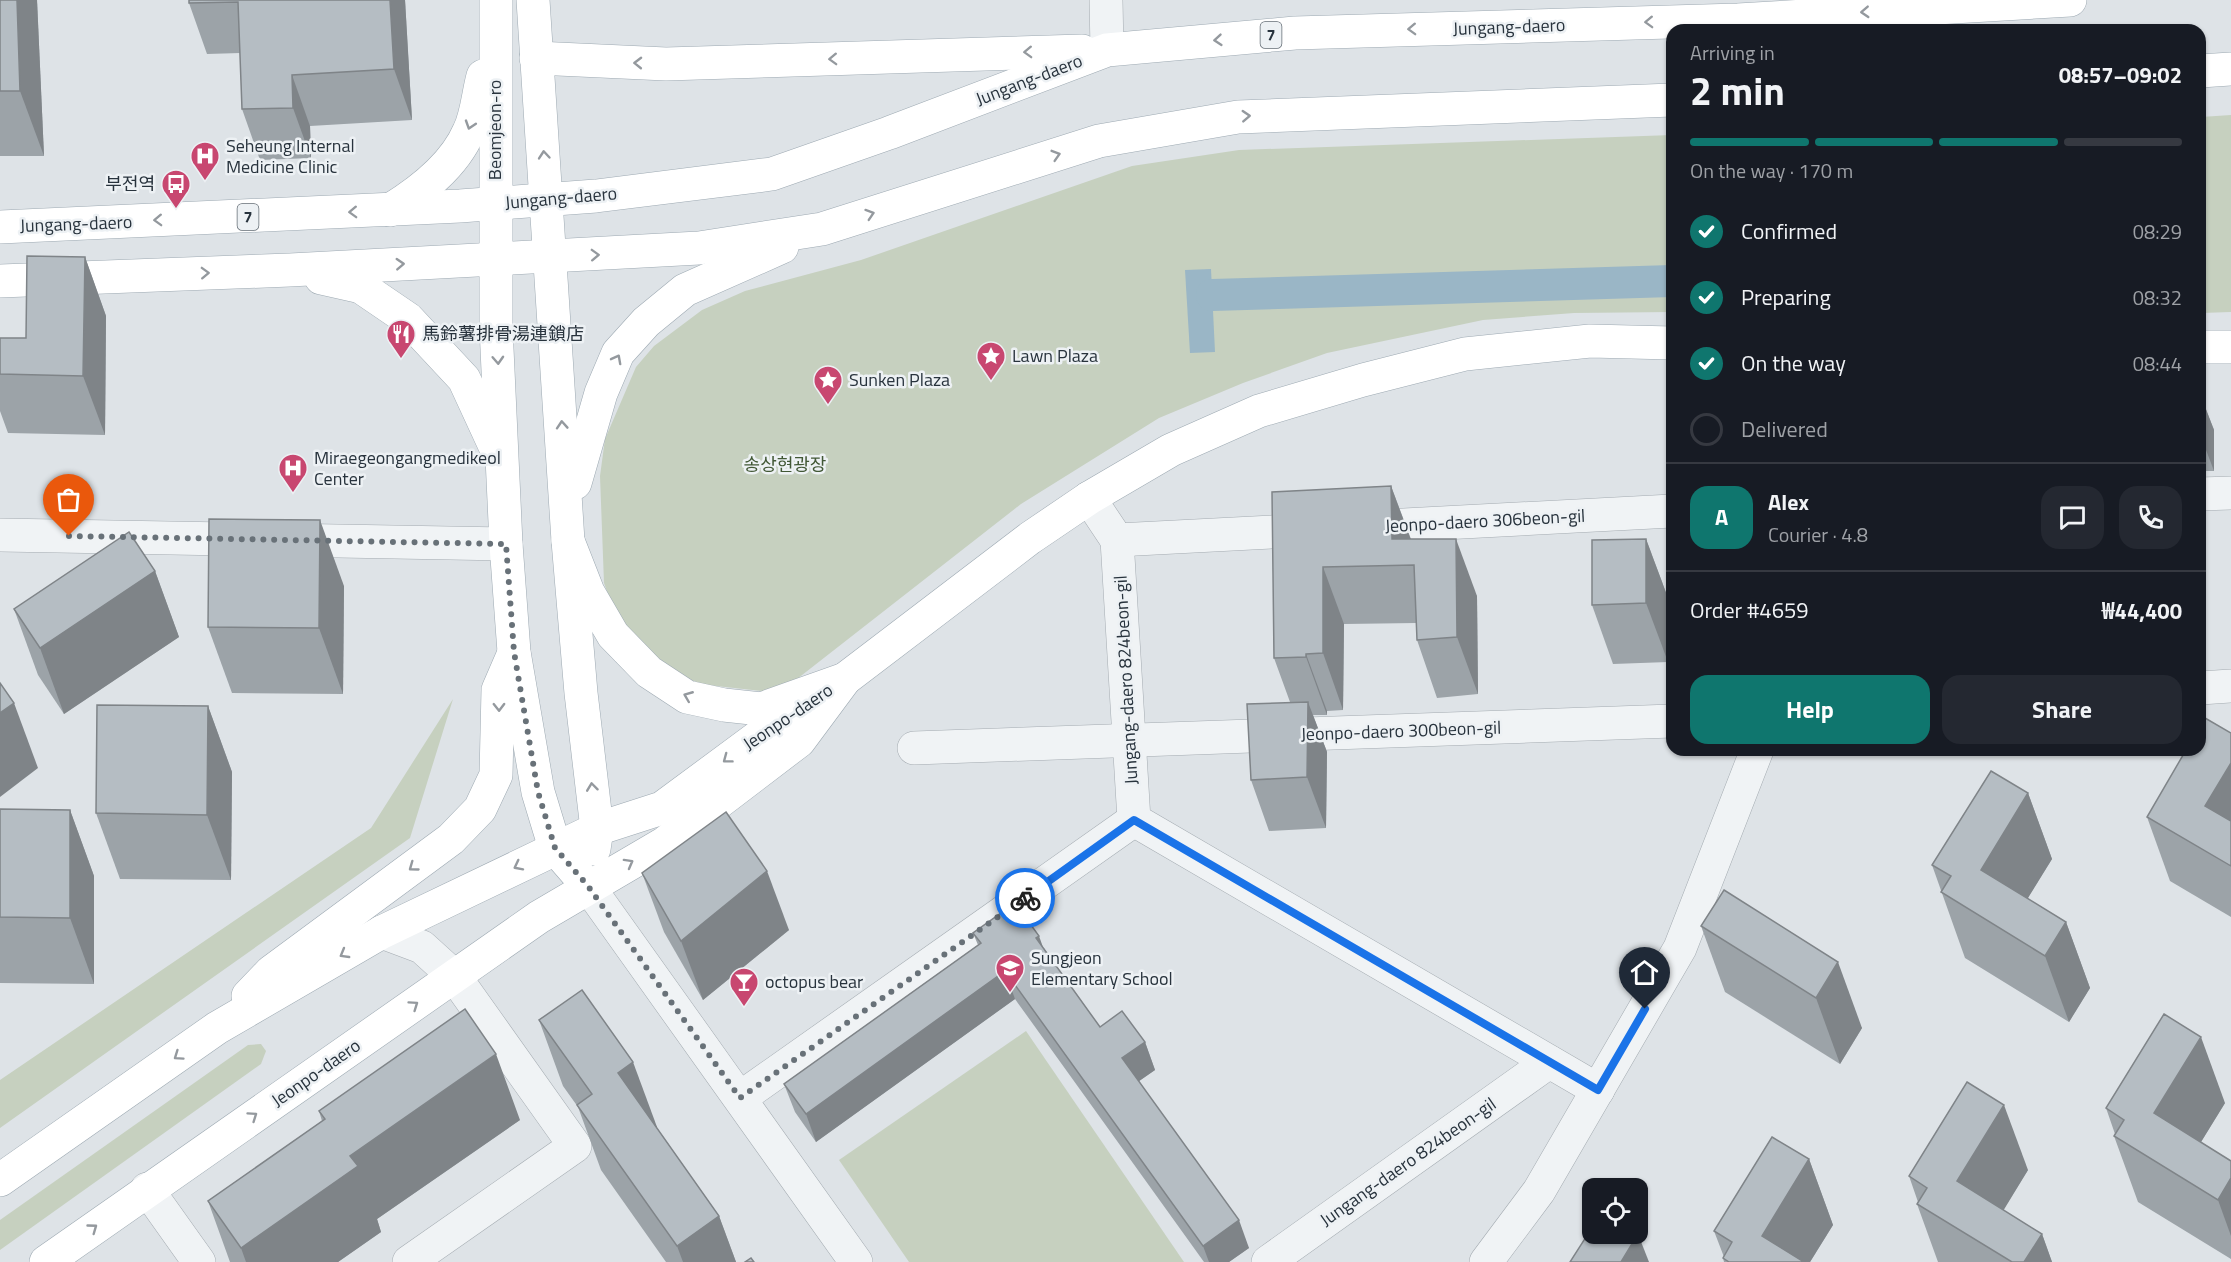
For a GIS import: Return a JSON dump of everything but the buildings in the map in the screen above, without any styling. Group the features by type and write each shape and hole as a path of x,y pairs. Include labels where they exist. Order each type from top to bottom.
{"main road":[{"path":"533,0 548,200 567,528 581,693 597,829 588,886"},
{"name":"Jungang-daero","path":"0,227 388,210 548,200 772,174 890,134 1107,50 1295,33 1738,20 2070,0"},
{"path":"388,210 417,193 447,165 469,132 496,14"},
{"name":"Beomjeon-ro","path":"495,259 496,14"},
{"path":"536,58 666,64 1107,50"},
{"path":"2206,71 2231,69"},
{"path":"1666,100 1238,117 1099,141 822,229 685,290 646,322 618,353 601,393 567,528 588,592 613,634 649,672 687,697 724,705 761,708 845,679 1030,538 1089,498 1171,450 1259,411 1363,380 1465,354 1590,341 1666,343"},
{"path":"0,281 290,270 699,248 822,229"},
{"path":"495,259 506,544 514,652 538,792 555,848 588,886"},
{"path":"290,270 361,287 408,319 464,380 483,415 504,471"},
{"path":"2206,347 2231,347"},
{"path":"217,1028 271,972 451,839 480,809 496,775 499,736 498,690 514,652"},
{"name":"Jeonpo-daero","path":"0,1180 217,1028 382,932 597,829 662,808 786,715 845,679"},
{"name":"Jeonpo-daero","path":"46,1262 147,1189 539,917 588,886 666,843 799,741 845,679"}],"street":[{"path":"1106,0 1107,50"},
{"path":"2206,494 2231,493"},
{"path":"1089,498 1117,540"},
{"name":"Jeonpo-daero 306beon-gil","path":"1117,540 1666,511"},
{"path":"0,535 506,544"},
{"name":"Jungang-daero 824beon-gil","path":"1117,540 1134,820"},
{"path":"2206,688 2231,686"},
{"name":"Jeonpo-daero 300beon-gil","path":"914,748 1666,720"},
{"path":"1486,1262 1539,1191 1680,948 1754,756"},
{"path":"740,1098 1134,820 1598,1090"},
{"path":"588,886 856,1262"},
{"path":"382,932 422,947 455,977 575,1146 409,1262"},
{"name":"Jungang-daero 824beon-gil","path":"1268,1262 1549,1062"},
{"path":"147,1189 199,1262"}],"green space":[{"path":"2231,115 2231,312 2206,313 2206,117"},
{"name":"송상현광장","path":"1666,135 1666,312 1574,313 1483,320 1327,353 1243,383 1159,418 1021,504 797,679 770,692 707,685 670,674 616,617 604,583 600,476 605,439 636,367 654,346 702,310 745,291 861,260 1132,166 1239,150"},
{"path":"453,699 410,838 0,1128 0,1080 371,828"},
{"path":"1026,1031 1184,1262 909,1262 839,1160"},
{"path":"261,1044 266,1051 261,1064 0,1250 0,1220 248,1045"}],"water":[{"path":"1211,269 1215,352 1190,353 1185,270"}],"waterway":[{"path":"1212,295 1666,281"}],"way so far":[{"path":"69,536 506,544 514,652 538,792 555,848 588,886 740,1098 1025,898"}],"place":[{"name":"Seheung Internal Medicine Clinic","path":"205,182"},
{"name":"부전역","path":"176,210"},
{"name":"馬鈴薯排骨湯連鎖店","path":"401,360"},
{"name":"Lawn Plaza","path":"991,382"},
{"name":"Sunken Plaza","path":"828,406"},
{"name":"Miraegeongangmedikeol Center","path":"293,494"},
{"name":"Sungjeon Elementary School","path":"1010,994"},
{"name":"octopus bear","path":"744,1008"}],"route":[{"path":"1025,898 1134,820 1598,1090 1645,1009"}]}
